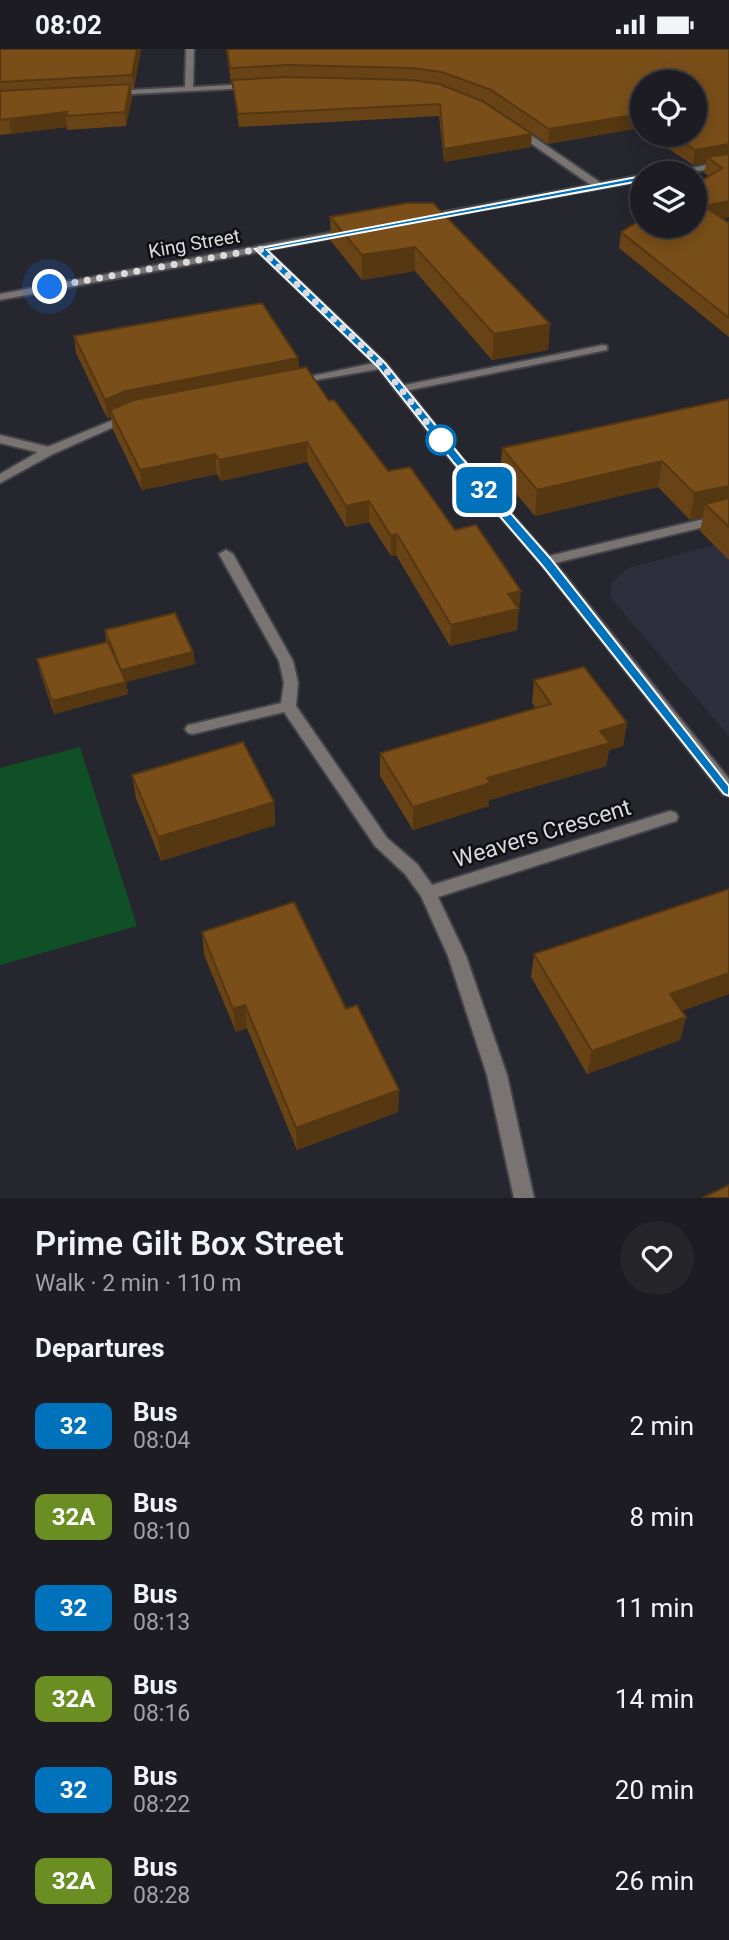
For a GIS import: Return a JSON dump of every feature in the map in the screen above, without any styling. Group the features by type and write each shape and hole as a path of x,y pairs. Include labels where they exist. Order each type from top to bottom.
{"street":[{"path":"190,49 190,88"},
{"path":"108,93 263,85"},
{"path":"509,124 599,186"},
{"path":"707,167 729,163"},
{"path":"423,219 630,181"},
{"name":"King Street","path":"0,297 355,231"},
{"path":"260,249 382,365 400,390 546,561 729,790"},
{"path":"400,390 603,348"},
{"path":"289,383 382,365"},
{"path":"0,479 50,451 134,414 146,412"},
{"path":"0,439 50,451"},
{"path":"546,561 729,517"},
{"path":"226,554 286,661 291,683 288,706 381,842 411,869 428,893 457,956 497,1075 524,1198"},
{"path":"193,729 288,706"},
{"name":"Weavers Crescent","path":"428,893 670,817"}],"shaded area":[{"path":"729,541 729,736 611,598 611,583 628,568"}],"green space":[{"path":"80,747 137,926 0,965 0,768"}],"building":[{"path":"0,49 137,49 132,75 0,82"},
{"path":"227,49 729,49 729,144 695,150 691,147 707,147 707,70 630,70 630,116 549,129 491,90 442,72 412,68 288,65 230,68"},
{"path":"288,77 412,80 439,84 482,101 532,134 444,149 440,104 238,114 232,80"},
{"path":"130,84 125,112 66,116 67,112 0,120 0,91"},
{"path":"729,154 729,201 707,205 707,177 722,168 707,157"},
{"path":"407,203 433,203 550,324 494,334 415,247 362,255 330,217"},
{"path":"707,208 729,223 729,318 621,232 630,226 630,238 707,238"},
{"path":"262,303 298,358 126,391 105,400 74,336"},
{"path":"306,367 329,401 334,400 388,471 410,467 455,530 476,525 521,591 508,594 519,609 451,625 397,534 391,536 369,501 346,506 307,442 219,460 215,454 140,470 110,410 134,400"},
{"path":"729,399 729,486 694,493 662,461 537,490 502,448"},
{"path":"729,498 729,527 705,504"},
{"path":"175,613 193,652 121,670 105,630"},
{"path":"108,642 126,682 52,701 37,659"},
{"path":"584,667 627,723 600,731 610,743 487,778 491,783 413,807 380,753 551,704 534,680"},
{"path":"243,742 274,802 158,837 132,775"},
{"path":"729,889 729,973 670,994 686,1017 592,1051 534,954"},
{"path":"294,902 346,1009 357,1005 399,1090 296,1128 245,1005 233,1009 202,932"},
{"path":"729,1185 729,1198 702,1198"}],"bus line":[{"name":"32","path":"630,180 260,249 382,365 458,461 546,561 729,790"}],"route":[{"path":"50,287 260,249 382,365 443,443 441,440"}]}
